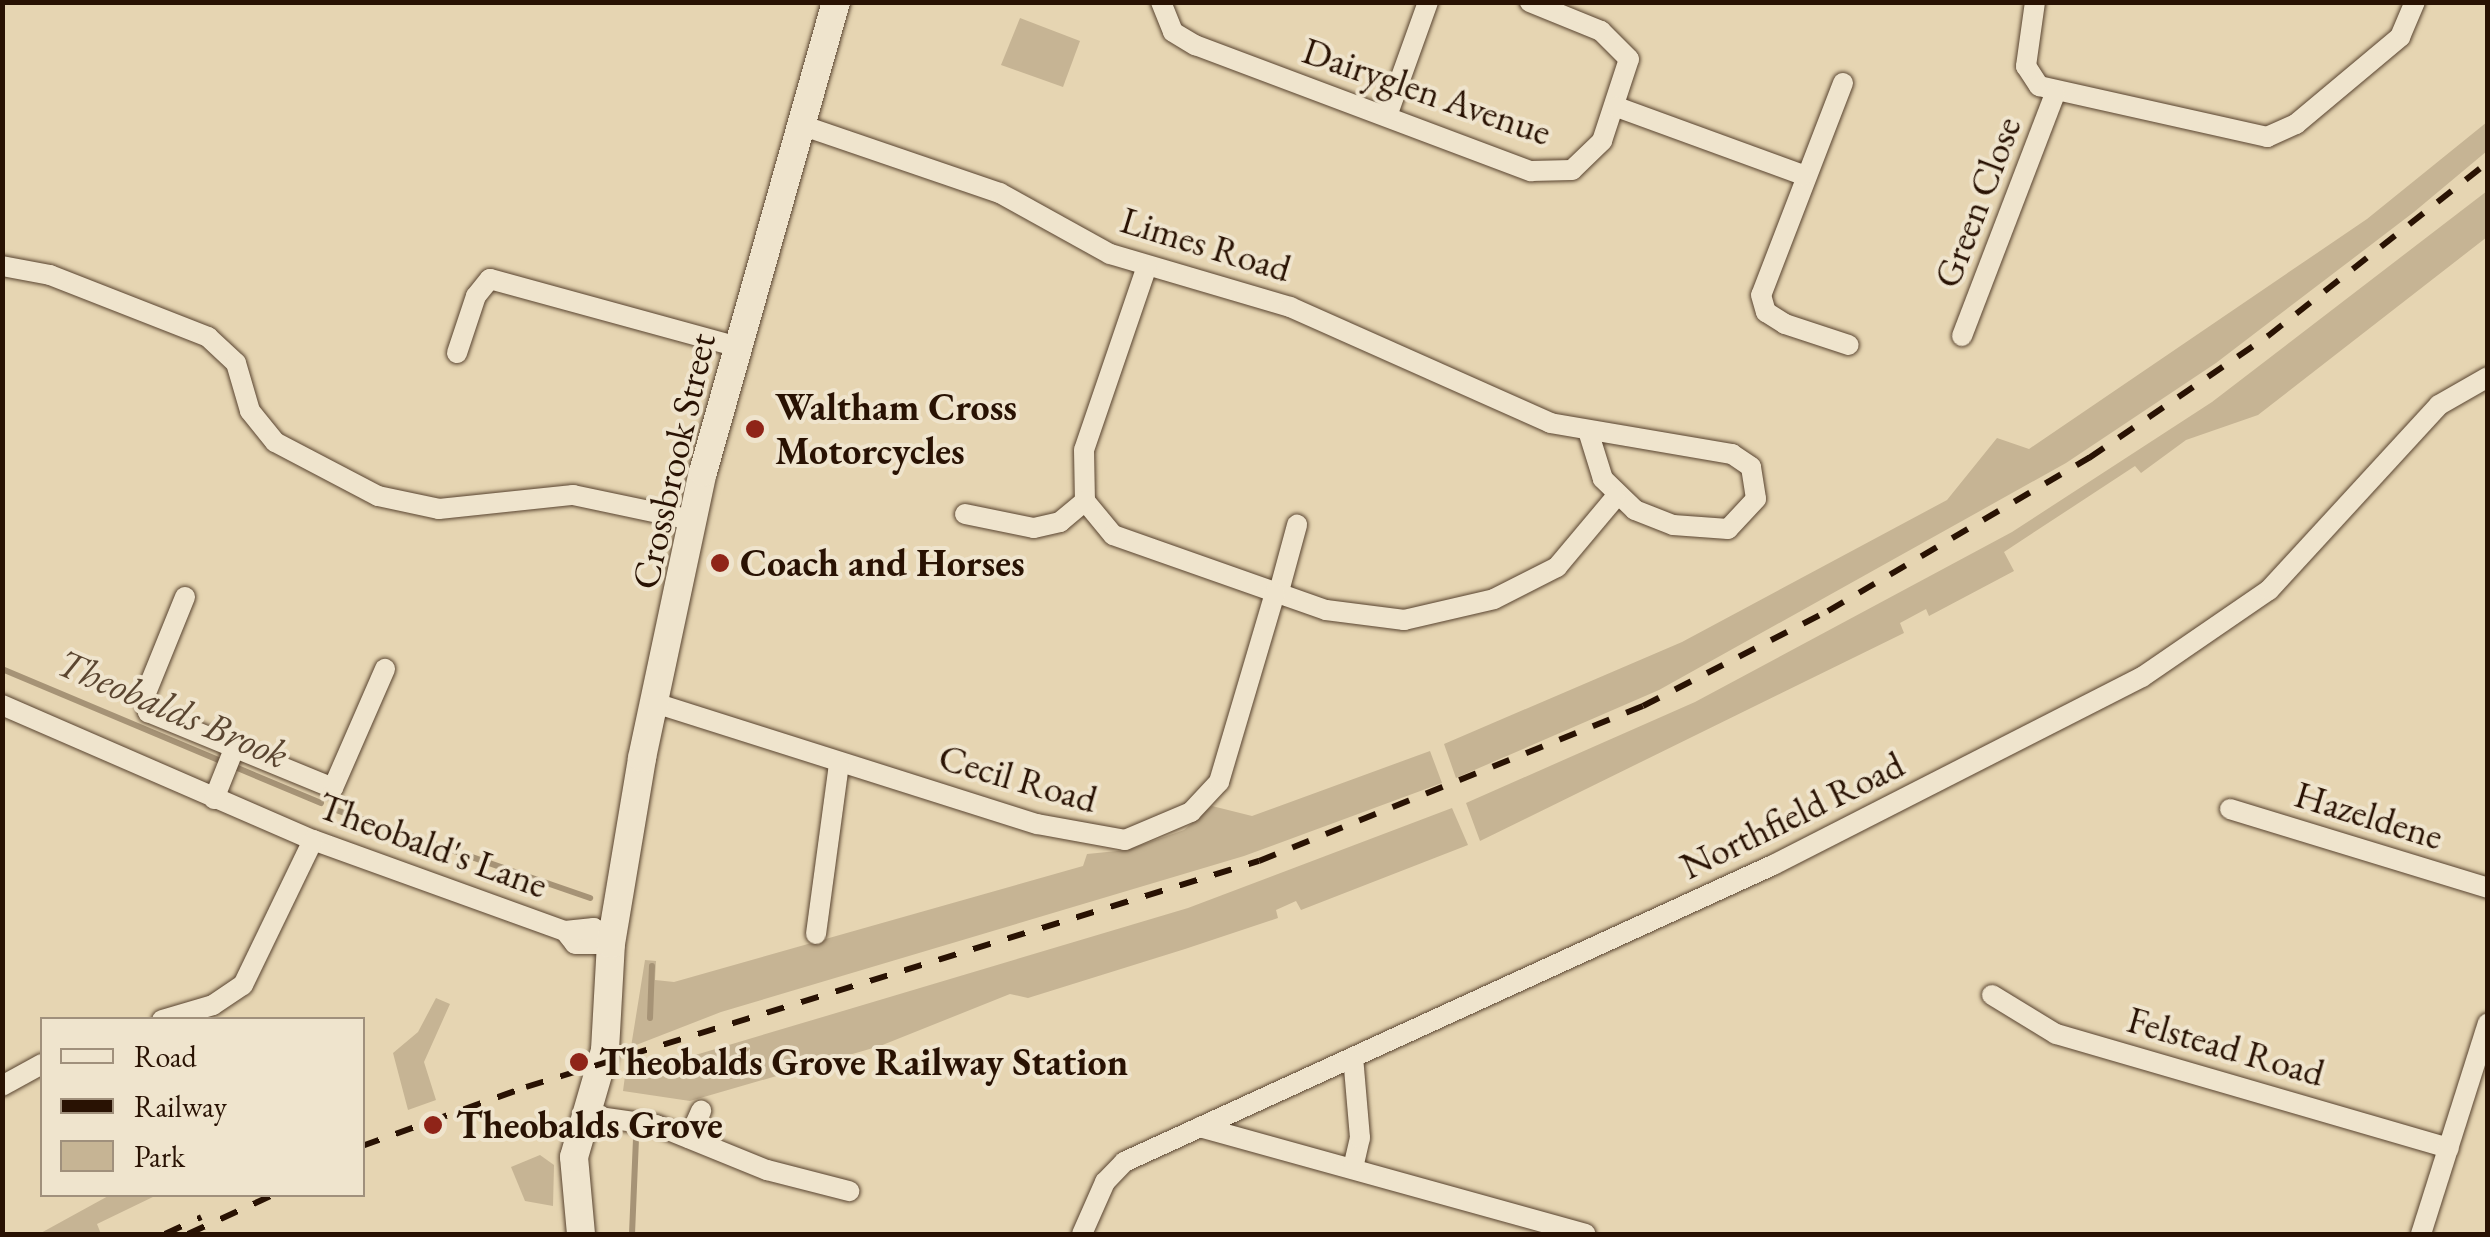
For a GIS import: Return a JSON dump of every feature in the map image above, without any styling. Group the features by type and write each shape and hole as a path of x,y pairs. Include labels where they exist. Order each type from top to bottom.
{"main road":[{"name":"Crossbrook Street","path":"581,1234 574,1157 592,1116 612,1002 611,944 692,520 836,2"}],"street":[{"name":"Dairyglen Avenue","path":"1161,2 1173,32 1196,45 1552,174 1587,160 1618,107 1627,80 1622,45 1530,2"},
{"path":"1387,116 1428,2"},
{"path":"2035,2 2026,66 2055,94 2267,137 2296,124 2400,37 2415,2"},
{"path":"1842,82 1803,175 1761,295 1766,312 1785,324 1848,345"},
{"name":"Green Close","path":"1962,336 2055,94"},
{"path":"1618,107 1803,175"},
{"name":"Limes Road","path":"800,125 1000,193 1147,266 1290,306 1502,405 1589,434 1655,436 1732,454 1757,480 1756,499 1728,528 1673,524 1616,498"},
{"path":"2,266 50,275 208,337 236,364 250,411 275,442 378,496 438,509 574,495 692,520"},
{"path":"1147,266 1084,450 1085,501 1113,534 1277,594 1362,616 1404,620 1456,611 1557,567 1616,498 1589,434"},
{"path":"457,353 476,296 490,279 738,347"},
{"name":"Northfield Road","path":"1082,1234 1105,1182 1124,1162 1773,865 2142,677 2268,590 2439,405 2488,377"},
{"path":"966,514 1034,528 1060,522 1085,501"},
{"name":"Cecil Road","path":"655,702 839,763 1097,840 1149,834 1192,812 1220,782 1297,524"},
{"path":"186,597 144,698 148,712 229,761 332,788 385,669"},
{"name":"Theobald's Lane","path":"2,704 313,840 565,932 587,948 611,944"},
{"path":"214,799 229,761"},
{"path":"816,934 839,763"},
{"name":"Hazeldene","path":"2230,809 2488,888"},
{"path":"172,1017 214,1005 243,985 313,840"},
{"name":"Felstead Road","path":"1992,995 2056,1034 2449,1148"},
{"path":"2420,1234 2488,1022"},
{"path":"1353,1057 1360,1138 1353,1168"},
{"path":"2,1086 40,1065"},
{"path":"689,1138 702,1111"},
{"path":"592,1116 689,1138 820,1188 849,1190"},
{"path":"1200,1127 1585,1234"}],"green space":[{"path":"1020,18 1080,41 1063,87 1001,65"},
{"path":"2487,122 2487,151 2414,212 2216,363 2066,463 1659,690 1456,778 1444,744 1682,642 1947,500 1997,438 2029,449 2367,219"},
{"path":"2487,191 2487,237 2258,415 2186,440 2141,473 2135,466 2004,552 2014,571 1929,616 1926,609 1900,623 1904,633 1480,841 1466,803 1695,702 2012,532 2212,402"},
{"path":"1430,751 1442,783 1244,856 721,1012 631,1047 645,960 656,961 655,980 674,982 1083,866 1087,854 1127,850 1184,830 1212,806 1252,816"},
{"path":"1452,808 1468,845 1301,910 1296,901 1276,910 1278,918 1028,998 1010,994 880,1046 690,1101 623,1091 625,1076 1188,908"},
{"path":"436,998 450,1004 424,1062 436,1100 408,1110 393,1053 418,1032"},
{"path":"540,1155 554,1165 553,1206 525,1201 511,1167"},
{"path":"106,1197 153,1197 97,1224 101,1234 39,1234"}],"waterway":[{"name":"Theobalds Brook","path":"2,669 321,803"},
{"name":"Theobalds Brook","path":"336,810 590,898"},
{"name":"Theobalds Brook","path":"650,1018 652,966"},
{"name":"Theobalds Brook","path":"632,1234 636,1137"}],"railway":[{"path":"365,1145 526,1087 1259,861 1643,706 1828,611 2089,458 2268,336 2488,162"},
{"path":"188,1234 268,1197"},
{"path":"165,1234 201,1217"}],"place":[{"name":"Waltham Cross Motorcycles","path":"755,429"},
{"name":"Coach and Horses","path":"720,563"},
{"name":"Theobalds Grove Railway Station","path":"579,1062"},
{"name":"Theobalds Grove","path":"433,1125"}]}
